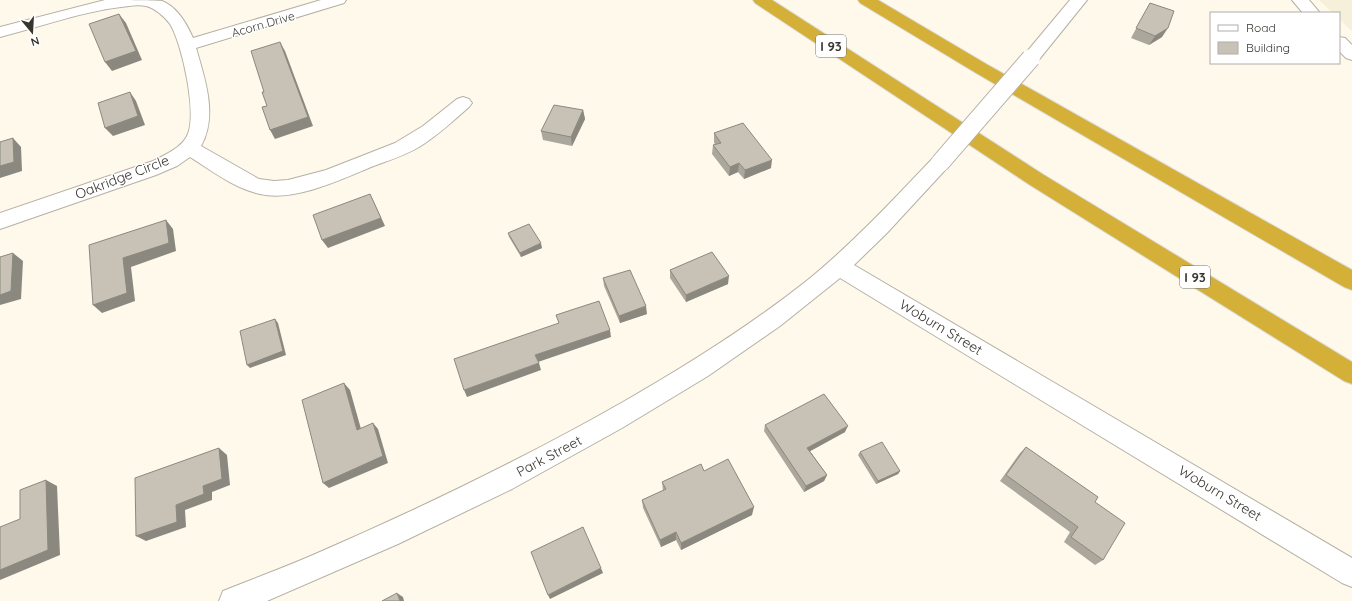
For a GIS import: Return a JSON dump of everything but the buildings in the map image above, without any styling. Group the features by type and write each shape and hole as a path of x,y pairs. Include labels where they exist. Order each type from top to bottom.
{"highway":[{"name":"I 93","path":"760,0 1038,180 1352,374"},
{"path":"866,0 989,73 1352,281"}],"street":[{"name":"Acorn Drive","path":"186,46 338,0"},
{"path":"839,267 891,216 940,162 1031,58 1079,0"},
{"path":"1300,0 1311,12"},
{"path":"0,32 96,6 124,2 148,1 164,9 176,20 194,73 200,109 197,133 189,148 253,184 269,188 304,183 348,168 408,144 421,137 463,103"},
{"path":"1340,43 1352,54"},
{"name":"Oakridge Circle","path":"0,221 147,171 172,159 189,148"},
{"name":"Woburn Street","path":"839,267 1352,573"},
{"name":"Park Street","path":"233,601 350,552 508,478 596,430 717,358 801,297 839,267"}],"shaded area":[{"path":"1319,0 1352,0 1352,31 1340,20 1340,12 1332,12"}]}
